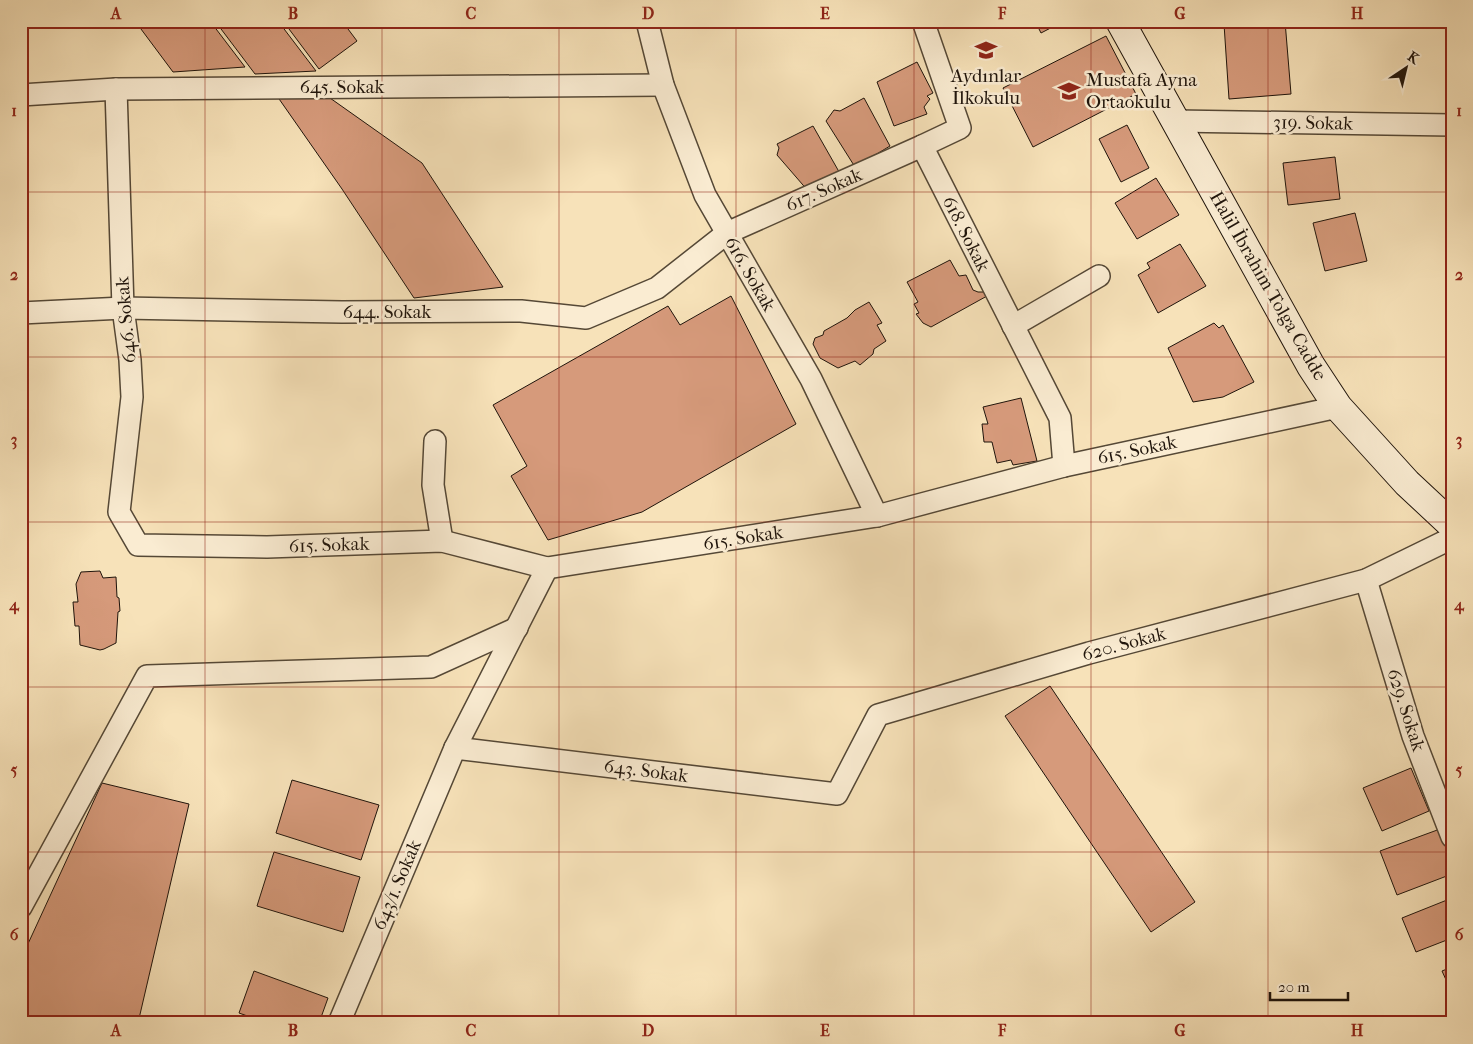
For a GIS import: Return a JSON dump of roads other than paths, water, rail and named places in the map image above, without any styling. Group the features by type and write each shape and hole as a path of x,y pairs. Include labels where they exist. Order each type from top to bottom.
{"street":[{"name":"616. Sokak","path":"647,21 663,85 705,195 811,379 877,516"},
{"path":"922,146 960,128 923,21"},
{"name":"Halil İbrahim Tolga Cadde","path":"1120,21 1311,366 1338,407 1407,483 1452,525"},
{"name":"645. Sokak","path":"21,95 116,89 663,85"},
{"name":"646. Sokak","path":"116,89 123,308 130,360 132,397 119,512 138,545"},
{"name":"319. Sokak","path":"1175,121 1452,125"},
{"name":"617. Sokak","path":"727,233 922,146"},
{"name":"618. Sokak","path":"922,146 1060,418 1064,466"},
{"name":"644. Sokak","path":"21,313 123,308 342,312 521,311 586,318 657,288 727,233"},
{"path":"1013,326 1099,276"},
{"name":"615. Sokak","path":"138,545 267,548 442,541 547,568 877,516 1064,466 1338,407"},
{"path":"435,441 433,485 442,541"},
{"name":"620. Sokak","path":"837,794 878,715 1090,653 1366,580 1452,538"},
{"name":"643/1. Sokak","path":"339,1023 455,748 547,568"},
{"name":"629. Sokak","path":"1366,580 1413,736 1452,837"},
{"path":"21,907 147,676 432,667 517,628"},
{"name":"643. Sokak","path":"455,748 837,794"}],"place":[{"name":"Aydınlar İlkokulu","path":"986,50"},
{"name":"Mustafa Ayna Ortaokulu","path":"1069,91"}]}
